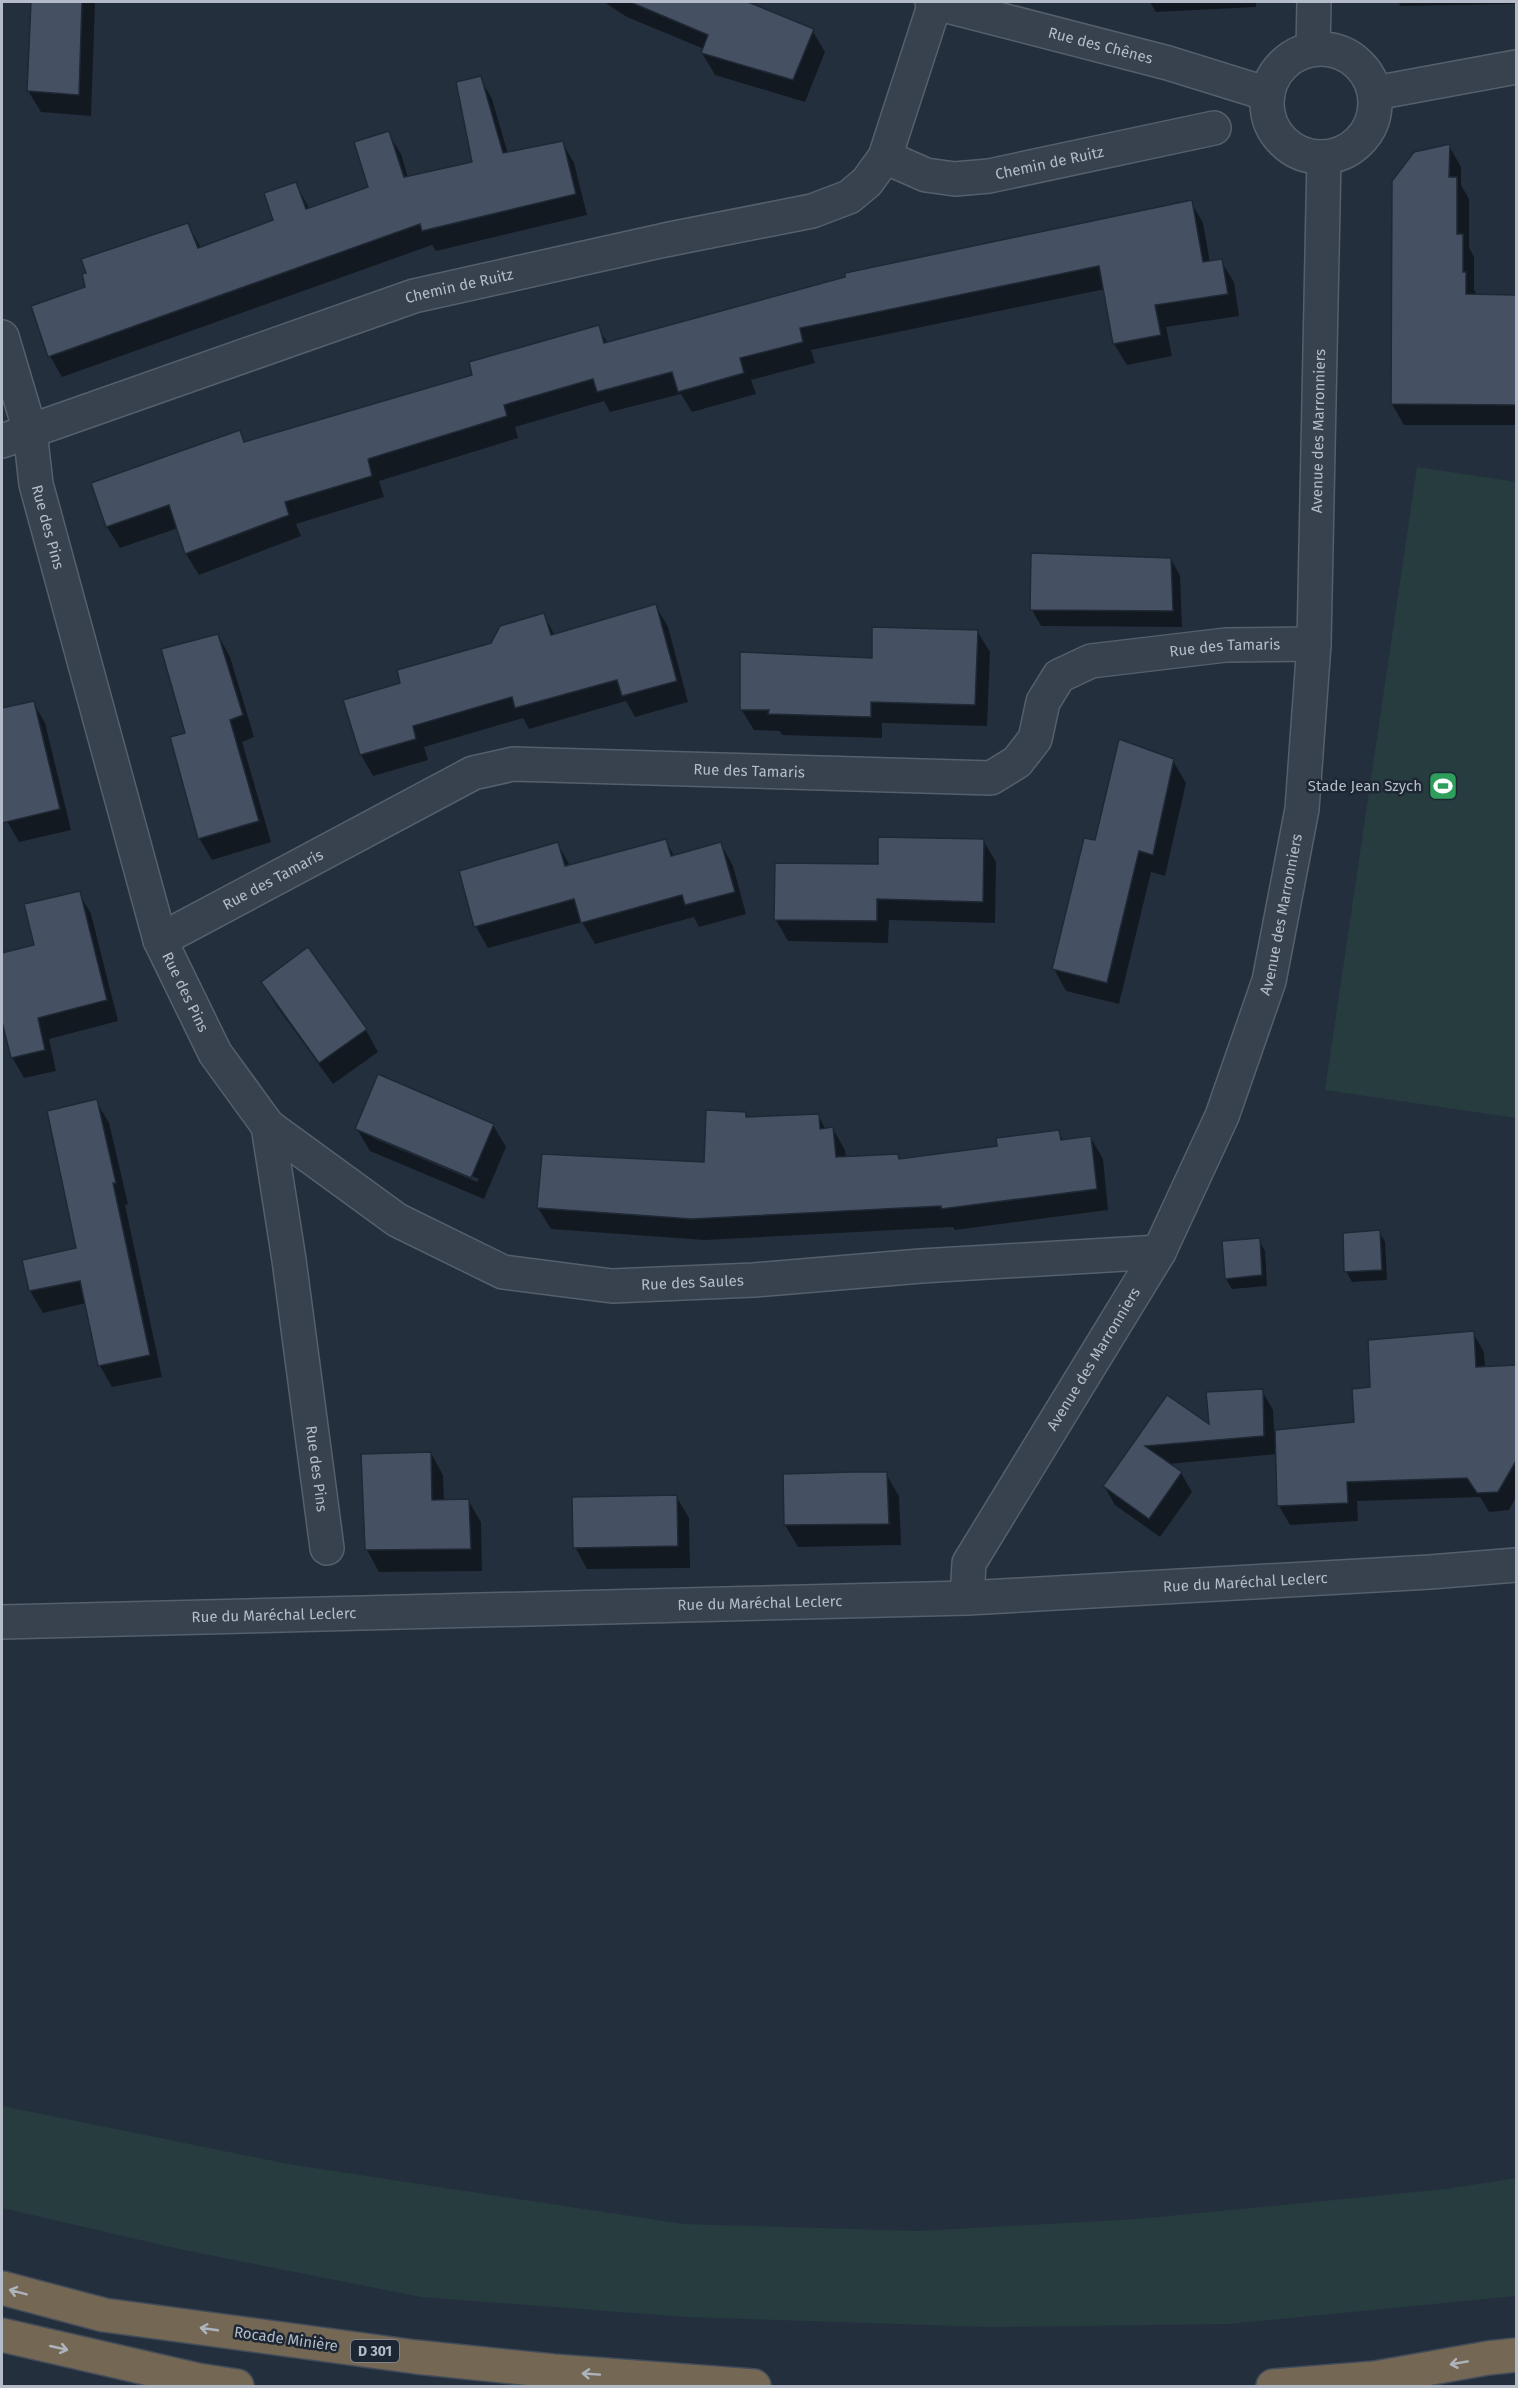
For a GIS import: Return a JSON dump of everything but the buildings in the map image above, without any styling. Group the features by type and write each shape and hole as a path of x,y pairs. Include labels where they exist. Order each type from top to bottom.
{"highway":[{"name":"Rocade Minière","path":"2,2288 104,2315 393,2354 553,2371 754,2386"},
{"path":"2,2335 198,2380 237,2386"},
{"path":"1273,2386 1375,2378 1516,2355"}],"street":[{"name":"Rue des Chênes","path":"933,2 1168,63 1268,94"},
{"name":"Chemin de Ruitz","path":"16,436 414,296 665,240 812,211 849,197 867,182 885,157 933,2"},
{"path":"1313,49 1314,2"},
{"path":"1313,49 1332,49 1350,56 1364,69 1375,93 1373,122 1363,138 1349,150 1331,157 1312,157 1296,152 1282,141 1272,128 1267,111 1268,94 1273,78 1283,64 1297,54 1313,49"},
{"path":"1375,93 1516,67"},
{"name":"Chemin de Ruitz","path":"885,157 926,175 955,179 977,177 1214,128"},
{"name":"Avenue des Marronniers","path":"967,1598 969,1563 1159,1252 1222,1116 1269,981 1302,809 1314,644 1324,157"},
{"name":"Rue des Pins","path":"2,338 16,436 36,484 160,940 214,1053 268,1126 289,1260 327,1548"},
{"name":"Rue des Tamaris","path":"160,940 472,773 513,764 991,778 1017,762 1035,738 1043,702 1059,676 1091,661 1226,645 1314,644"},
{"name":"Rue des Saules","path":"268,1126 397,1220 503,1272 612,1286 754,1280 921,1266 1159,1252"},
{"name":"Rue du Maréchal Leclerc","path":"2,1622 967,1598 1430,1572 1516,1565"}],"green space":[{"name":"Stade Jean Szych","path":"1417,467 1516,482 1516,1118 1325,1090"},
{"path":"2,2106 288,2164 683,2224 919,2231 1138,2219 1446,2189 1516,2178 1516,2296 1228,2324 990,2327 686,2317 421,2297 179,2249 2,2208"}],"place":[{"name":"Stade Jean Szych","path":"1443,786"}]}
